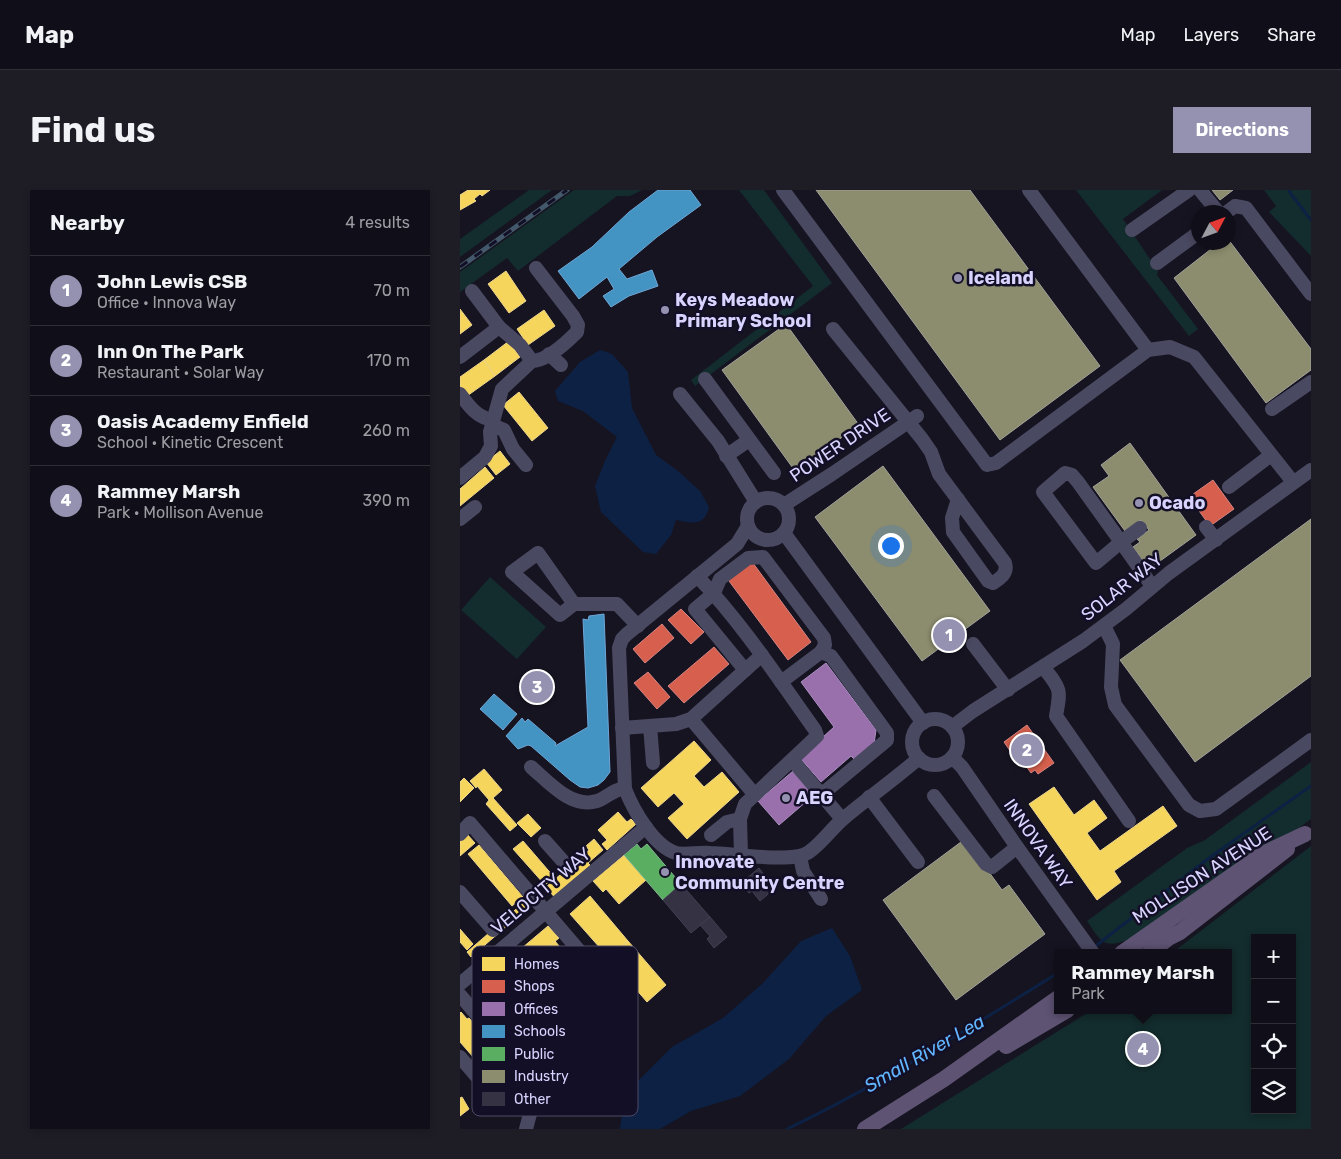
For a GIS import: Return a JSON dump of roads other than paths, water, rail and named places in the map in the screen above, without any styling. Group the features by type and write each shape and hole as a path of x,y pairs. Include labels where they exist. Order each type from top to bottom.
{"main road":[{"name":"MOLLISON AVENUE","path":"1128,949 1263,854 1308,832"},
{"name":"MOLLISON AVENUE","path":"1154,949 1180,932 1263,869 1308,832"},
{"path":"865,1129 944,1079 1054,1001"},
{"path":"944,1079 982,1060 1060,1014"}],"street":[{"path":"783,190 987,466 996,463 1148,350 1170,346 1194,357 1293,482"},
{"path":"1029,190 1148,350"},
{"path":"1132,230 1189,190"},
{"path":"1200,190 1212,205"},
{"path":"1236,206 1246,208 1311,294"},
{"path":"1157,263 1191,238"},
{"path":"460,478 485,457 491,446 490,432 502,390 532,361 536,361 549,354 577,332 578,325 573,316 536,268"},
{"path":"472,291 499,327 520,345 532,361"},
{"path":"460,357 499,327"},
{"path":"833,329 912,419 931,452 939,474 958,499 1005,563 1007,568 1005,573 993,583 988,581 952,532 952,518 958,499"},
{"path":"549,354 561,366"},
{"path":"705,380 774,473"},
{"path":"1272,409 1311,382"},
{"path":"460,394 472,410 504,430 513,449 527,465"},
{"path":"680,394 718,441 756,502"},
{"name":"POWER DRIVE","path":"784,505 912,419"},
{"path":"726,456 749,440"},
{"path":"1229,487 1271,455"},
{"name":"SOLAR WAY","path":"952,727 973,711 1044,667 1104,626 1152,586 1311,470"},
{"path":"1140,528 1121,542 1096,563 1043,492 1065,474 1072,475 1121,542 1152,586"},
{"path":"748,526 755,536 773,540 784,533 789,522 789,516 784,505 779,501 767,498 756,502 748,512 748,526 737,544 622,639 619,648 625,789 629,800 646,827 674,858 713,859 741,855 769,857 800,856 808,853 842,819 898,777 919,758"},
{"path":"460,519 475,507"},
{"path":"1206,527 1216,540"},
{"path":"784,533 923,723"},
{"path":"574,604 538,553 512,572 560,615 574,604 617,604 638,626"},
{"path":"745,670 695,609 714,593 720,579 748,558 763,557 824,638 825,645 821,652 781,682"},
{"path":"698,576 714,593 762,655 815,730 817,736 746,804 740,819 741,855"},
{"path":"1104,626 1113,644 1111,687 1116,705 1188,805 1200,811 1216,809 1311,740"},
{"path":"973,644 1008,690"},
{"path":"821,652 831,656 887,733 887,740 821,795"},
{"path":"622,728 676,724 691,719 762,655"},
{"path":"1044,667 1056,683 1060,696 1056,716 1128,821"},
{"path":"691,719 755,796"},
{"path":"936,719 947,722 952,727 958,742 952,757 946,762 932,764 919,758 914,751 912,738 918,727 923,723 936,719"},
{"path":"650,726 653,763"},
{"name":"INNOVA WAY","path":"952,757 962,767 1090,949"},
{"path":"792,760 842,819"},
{"path":"531,767 566,797 583,803 597,801 618,788 625,789"},
{"path":"934,796 986,864 992,867 1017,847"},
{"path":"869,798 918,862"},
{"path":"711,835 727,822 740,819"},
{"path":"460,834 470,824 575,946"},
{"name":"VELOCITY WAY","path":"491,946 498,937 546,912 580,880 646,827"},
{"path":"545,841 569,868"},
{"path":"800,856 803,871 821,899"},
{"path":"460,892 498,937"},
{"name":"VELOCITY WAY","path":"460,984 472,969"},
{"path":"461,1000 472,1012"},
{"path":"460,1057 472,1071"},
{"path":"526,1129 529,1116"}],"water":[{"path":"600,350 612,354 628,372 632,408 656,455 678,471 700,491 709,507 701,521 676,520 671,535 656,554 643,552 601,512 595,486 617,437 583,411 558,401 555,391 580,362"},
{"path":"832,928 850,956 862,990 826,1016 789,1059 740,1096 691,1111 660,1129 620,1129 622,1116 638,1116 638,1081 672,1047 723,1018 763,983 801,941"}],"waterway":[{"path":"1289,190 1311,220"},
{"name":"Small River Lea","path":"1093,948 1209,858 1311,786"},
{"name":"Small River Lea","path":"787,1129 891,1074 1054,975"}],"railway":[{"path":"460,267 567,190"}],"place":[{"name":"Iceland","path":"958,278"},
{"name":"Keys Meadow Primary School","path":"665,310"},
{"name":"Ocado","path":"1139,503"},
{"name":"John Lewis CSB","path":"949,635"},
{"name":"Oasis Academy Enfield","path":"537,687"},
{"name":"Inn On The Park","path":"1027,750"},
{"name":"AEG","path":"786,798"},
{"name":"Innovate Community Centre","path":"665,872"},
{"name":"Rammey Marsh","path":"1143,1049"}]}
